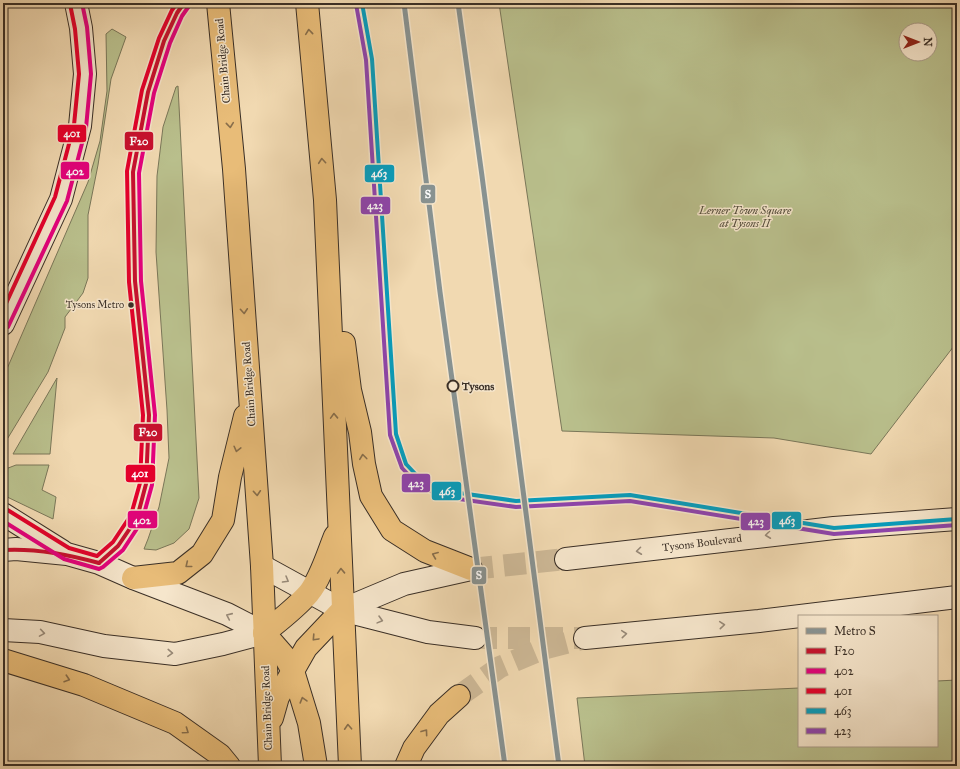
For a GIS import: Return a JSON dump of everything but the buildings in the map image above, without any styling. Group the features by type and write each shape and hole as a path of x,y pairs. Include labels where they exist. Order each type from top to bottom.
{"main road":[{"name":"Chain Bridge Road","path":"218,3 234,169 262,566 270,766"},
{"path":"307,3 325,200 350,390 360,432 364,464 371,496 392,530 425,551 472,569"},
{"path":"325,200 350,766"},
{"path":"133,578 178,573 202,554 223,520 230,477 250,398"},
{"path":"316,766 309,723 294,671 285,657 264,633 291,611 309,593 324,564 339,524"},
{"path":"268,736 278,697 306,648 342,610"},
{"path":"3,660 84,685 175,723 220,755 229,766"},
{"path":"406,766 414,748 439,714 459,696"}],"street":[{"path":"3,324 60,199 80,126 85,74 81,28 76,3"},
{"path":"3,514 67,554"},
{"name":"Tysons Boulevard","path":"566,559 834,528 957,519"},
{"path":"3,550 16,549 67,554 99,563 133,578 227,614 264,633"},
{"path":"262,566 342,610 428,632 475,638"},
{"path":"342,610 404,584 472,569"},
{"path":"805,615 920,600 957,597"},
{"path":"920,600 957,608"},
{"path":"585,638 798,616"},
{"path":"3,630 40,632 104,646 175,654 223,644 264,633"}],"green space":[{"name":"Lerner Town Square at Tysons II","path":"499,3 957,3 957,342 871,454 774,438 562,431"},
{"path":"112,29 126,37 111,79 98,165 88,215 88,278 83,293 65,317 65,328 48,372 3,446 3,378 88,182 100,141 107,91 106,34"},
{"path":"178,86 199,498 189,529 174,543 156,550 144,549 159,507 169,458 156,252 157,176 163,127 176,87"},
{"path":"57,378 50,454 13,454"},
{"path":"16,465 49,465 42,490 56,497 53,519 3,495 3,470"},
{"path":"957,680 957,766 585,766 577,698 798,688 798,747 938,747 938,681"}],"tunnel":[{"path":"471,569 566,559"},
{"path":"475,638 585,638"},
{"path":"459,696 500,667 543,649 585,638"}],"metro line":[{"name":"S","path":"404,3 440,292 505,766"},
{"name":"S","path":"458,3 559,766"}],"transit line":[{"name":"402","path":"8,327 67,201 86,128 91,74 87,27 82,3"},
{"name":"401","path":"6,509 69,548 97,556 113,542 131,515 140,483 143,415 129,282 127,171 142,90 159,38 172,10 177,3"},
{"name":"F20","path":"99,563 118,546 137,518 146,484 149,415 135,281 133,172 148,92 164,41 177,13 184,3"},
{"name":"463","path":"362,3 372,59 396,434 406,464 422,481 446,491 516,501 630,495 834,528 957,519"},
{"name":"401","path":"3,310 55,197 74,125 79,74 75,29 70,4"},
{"name":"423","path":"356,4 366,60 390,435 402,468 419,486 445,497 516,507 630,501 834,534 957,525"},
{"name":"402","path":"3,521 64,559 99,569 123,550 142,521 152,485 155,415 141,281 139,173 154,93 170,43 182,16 189,6"},
{"name":"F20","path":"3,550 51,552 99,563"}],"place":[{"name":"Tysons Metro","path":"131,305"},
{"name":"Tysons","path":"453,386"}]}
